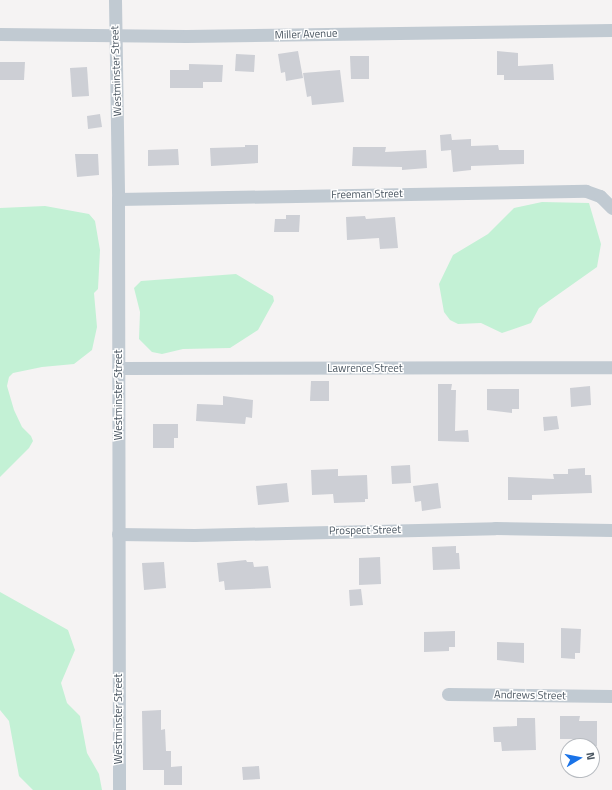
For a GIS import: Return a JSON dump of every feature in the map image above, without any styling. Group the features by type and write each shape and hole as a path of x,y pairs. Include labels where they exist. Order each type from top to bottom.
{"street":[{"name":"Westminster Street","path":"115,0 118,199 119,790"},
{"name":"Miller Avenue","path":"0,34 115,35 612,30"},
{"name":"Freeman Street","path":"118,199 586,191 600,196 612,207"},
{"name":"Lawrence Street","path":"118,368 612,367"},
{"name":"Prospect Street","path":"118,534 194,535 495,528 612,530"},
{"name":"Andrews Street","path":"448,694 612,696"}],"green space":[{"path":"542,202 589,203 601,244 597,267 539,308 531,323 502,333 481,323 458,324 450,320 444,312 439,284 453,255 488,234 514,208"},
{"path":"45,206 89,214 95,221 100,250 98,289 94,293 97,327 92,350 74,364 42,367 13,373 9,377 7,386 14,410 22,427 31,436 33,441 29,448 0,477 0,208"},
{"path":"236,274 273,296 274,301 258,330 230,348 183,349 162,354 152,352 139,339 140,312 134,288 141,281"},
{"path":"0,592 68,630 75,650 61,683 67,703 80,716 87,753 99,774 102,790 33,790 19,776 9,721 0,710"}],"building":[{"path":"298,51 303,78 286,81 285,72 281,73 278,54"},
{"path":"497,51 518,53 518,66 553,64 554,80 504,80 504,75 497,75"},
{"path":"236,54 255,55 254,72 235,71"},
{"path":"350,56 369,56 369,79 351,79"},
{"path":"0,62 25,62 24,80 0,80"},
{"path":"189,64 223,65 222,82 203,82 203,88 170,88 170,70 189,70"},
{"path":"87,67 89,96 72,97 70,68"},
{"path":"340,70 344,102 312,105 311,96 307,97 303,73"},
{"path":"100,114 102,127 88,129 87,116"},
{"path":"451,134 452,140 471,139 471,146 498,145 499,150 524,150 524,164 471,166 471,170 453,172 451,150 441,151 440,135"},
{"path":"245,145 258,145 258,163 211,166 210,148 245,147"},
{"path":"353,147 386,147 385,152 426,150 427,168 402,170 402,167 352,166"},
{"path":"178,149 179,165 148,166 148,150"},
{"path":"75,154 98,154 99,175 77,177"},
{"path":"286,215 300,215 299,232 274,232 275,219 286,219"},
{"path":"365,216 366,219 395,217 398,248 380,249 379,238 347,240 346,217"},
{"path":"311,381 329,381 329,401 310,401"},
{"path":"438,384 452,384 451,390 456,390 455,431 468,430 469,442 438,441"},
{"path":"590,386 591,405 571,407 570,388"},
{"path":"487,389 519,389 519,409 512,409 512,413 487,410"},
{"path":"223,396 253,400 252,418 246,417 245,424 196,421 197,404 223,405"},
{"path":"557,416 559,429 544,431 543,417"},
{"path":"153,424 178,424 178,438 174,438 174,448 153,448"},
{"path":"410,465 411,483 392,484 391,466"},
{"path":"585,468 585,475 591,475 592,493 532,495 532,500 508,500 508,477 554,479 553,474 568,474 568,469"},
{"path":"338,469 338,476 367,475 368,499 365,499 365,502 334,503 333,494 312,495 311,470"},
{"path":"287,483 289,502 258,505 256,486"},
{"path":"438,483 441,508 422,511 421,501 415,502 413,486"},
{"path":"456,546 456,553 459,553 460,569 433,570 432,547"},
{"path":"380,557 381,584 359,585 359,558"},
{"path":"246,560 247,562 253,562 254,567 268,566 271,588 225,590 224,581 219,582 217,563"},
{"path":"164,562 166,588 144,590 142,563"},
{"path":"361,589 363,605 350,606 349,590"},
{"path":"561,628 581,629 580,653 575,653 575,659 561,658"},
{"path":"455,631 455,647 449,647 449,651 424,652 424,632"},
{"path":"497,642 524,643 524,663 497,660"},
{"path":"161,710 161,730 165,729 166,751 171,751 171,767 182,766 182,785 164,785 164,770 143,770 142,711"},
{"path":"560,716 580,716 579,721 597,721 597,738 560,738"},
{"path":"517,718 535,718 536,750 502,751 501,742 494,742 493,727 517,726"},
{"path":"259,766 260,779 243,780 242,767"}]}
